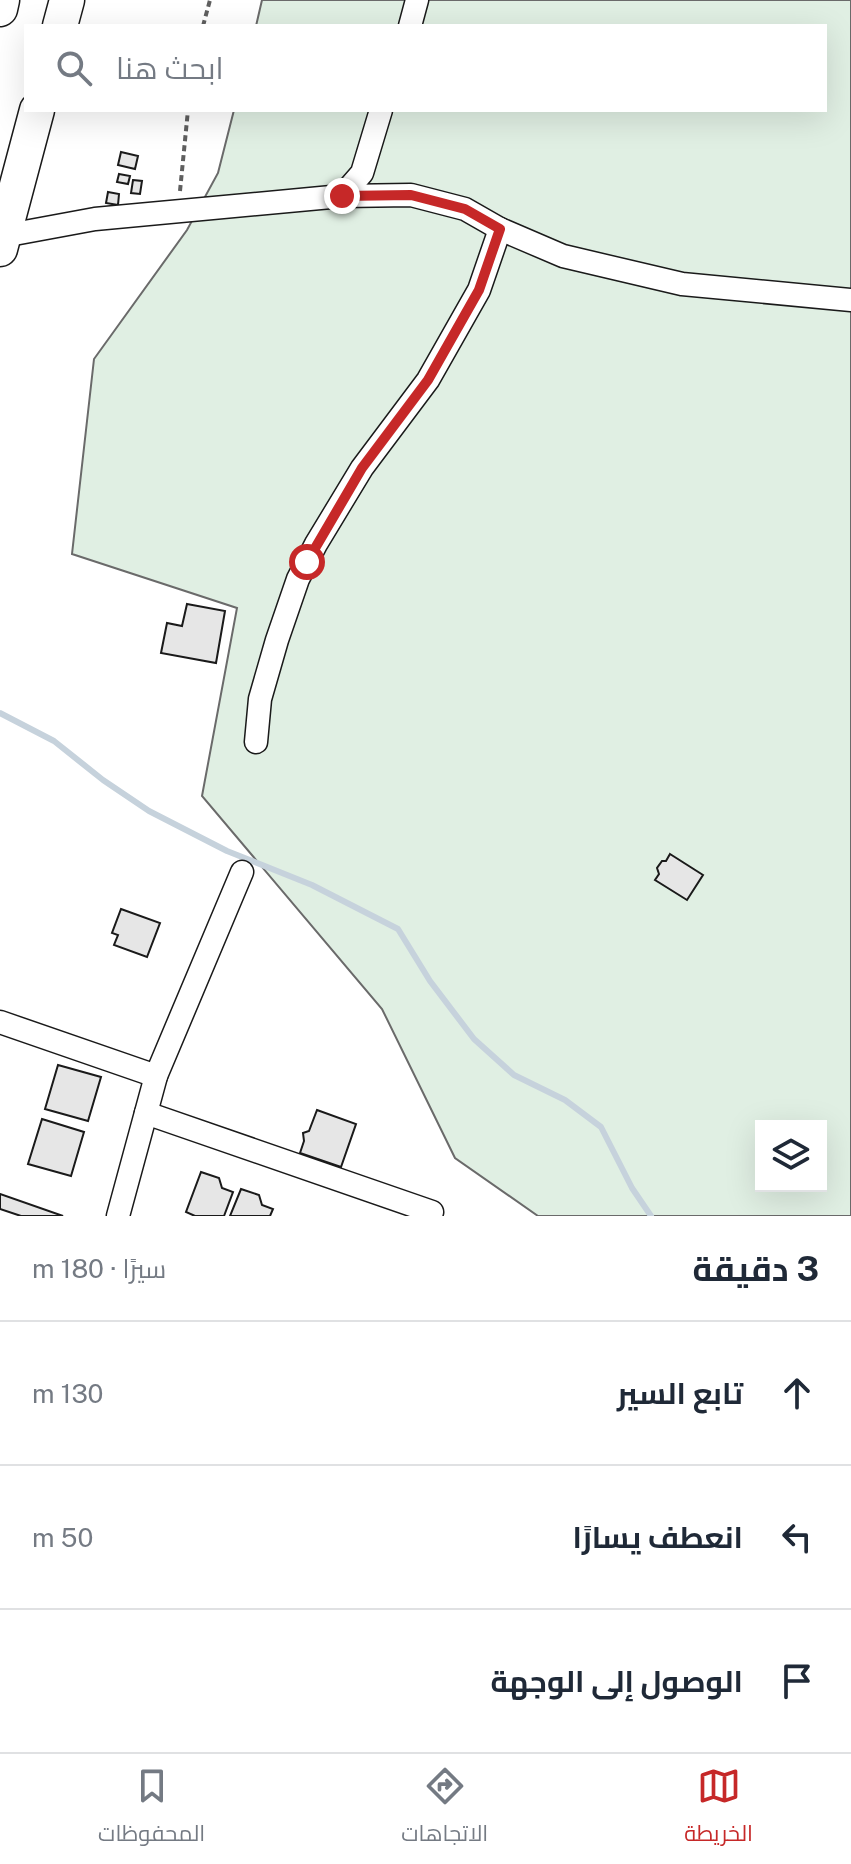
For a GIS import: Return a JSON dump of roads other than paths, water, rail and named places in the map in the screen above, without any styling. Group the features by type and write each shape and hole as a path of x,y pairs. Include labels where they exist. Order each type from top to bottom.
{"highway":[{"path":"0,9 2,0"},
{"path":"61,24 67,0"},
{"path":"2,242 36,112"}],"street":[{"path":"411,24 417,0"},
{"path":"342,196 362,173 380,112"},
{"path":"2,242 95,219 342,196 411,195 465,209 500,229 563,256 682,284 851,300"},
{"path":"256,742 260,699 298,579 362,468 428,380 479,290 500,229"},
{"path":"118,1216 156,1076 242,872"},
{"path":"0,1022 156,1076"},
{"path":"146,1113 432,1212"}],"waterway":[{"path":"0,713 54,741 149,811 227,851 312,885 398,929 430,981 474,1039 514,1075 565,1100 601,1127 632,1188 651,1216"}]}
